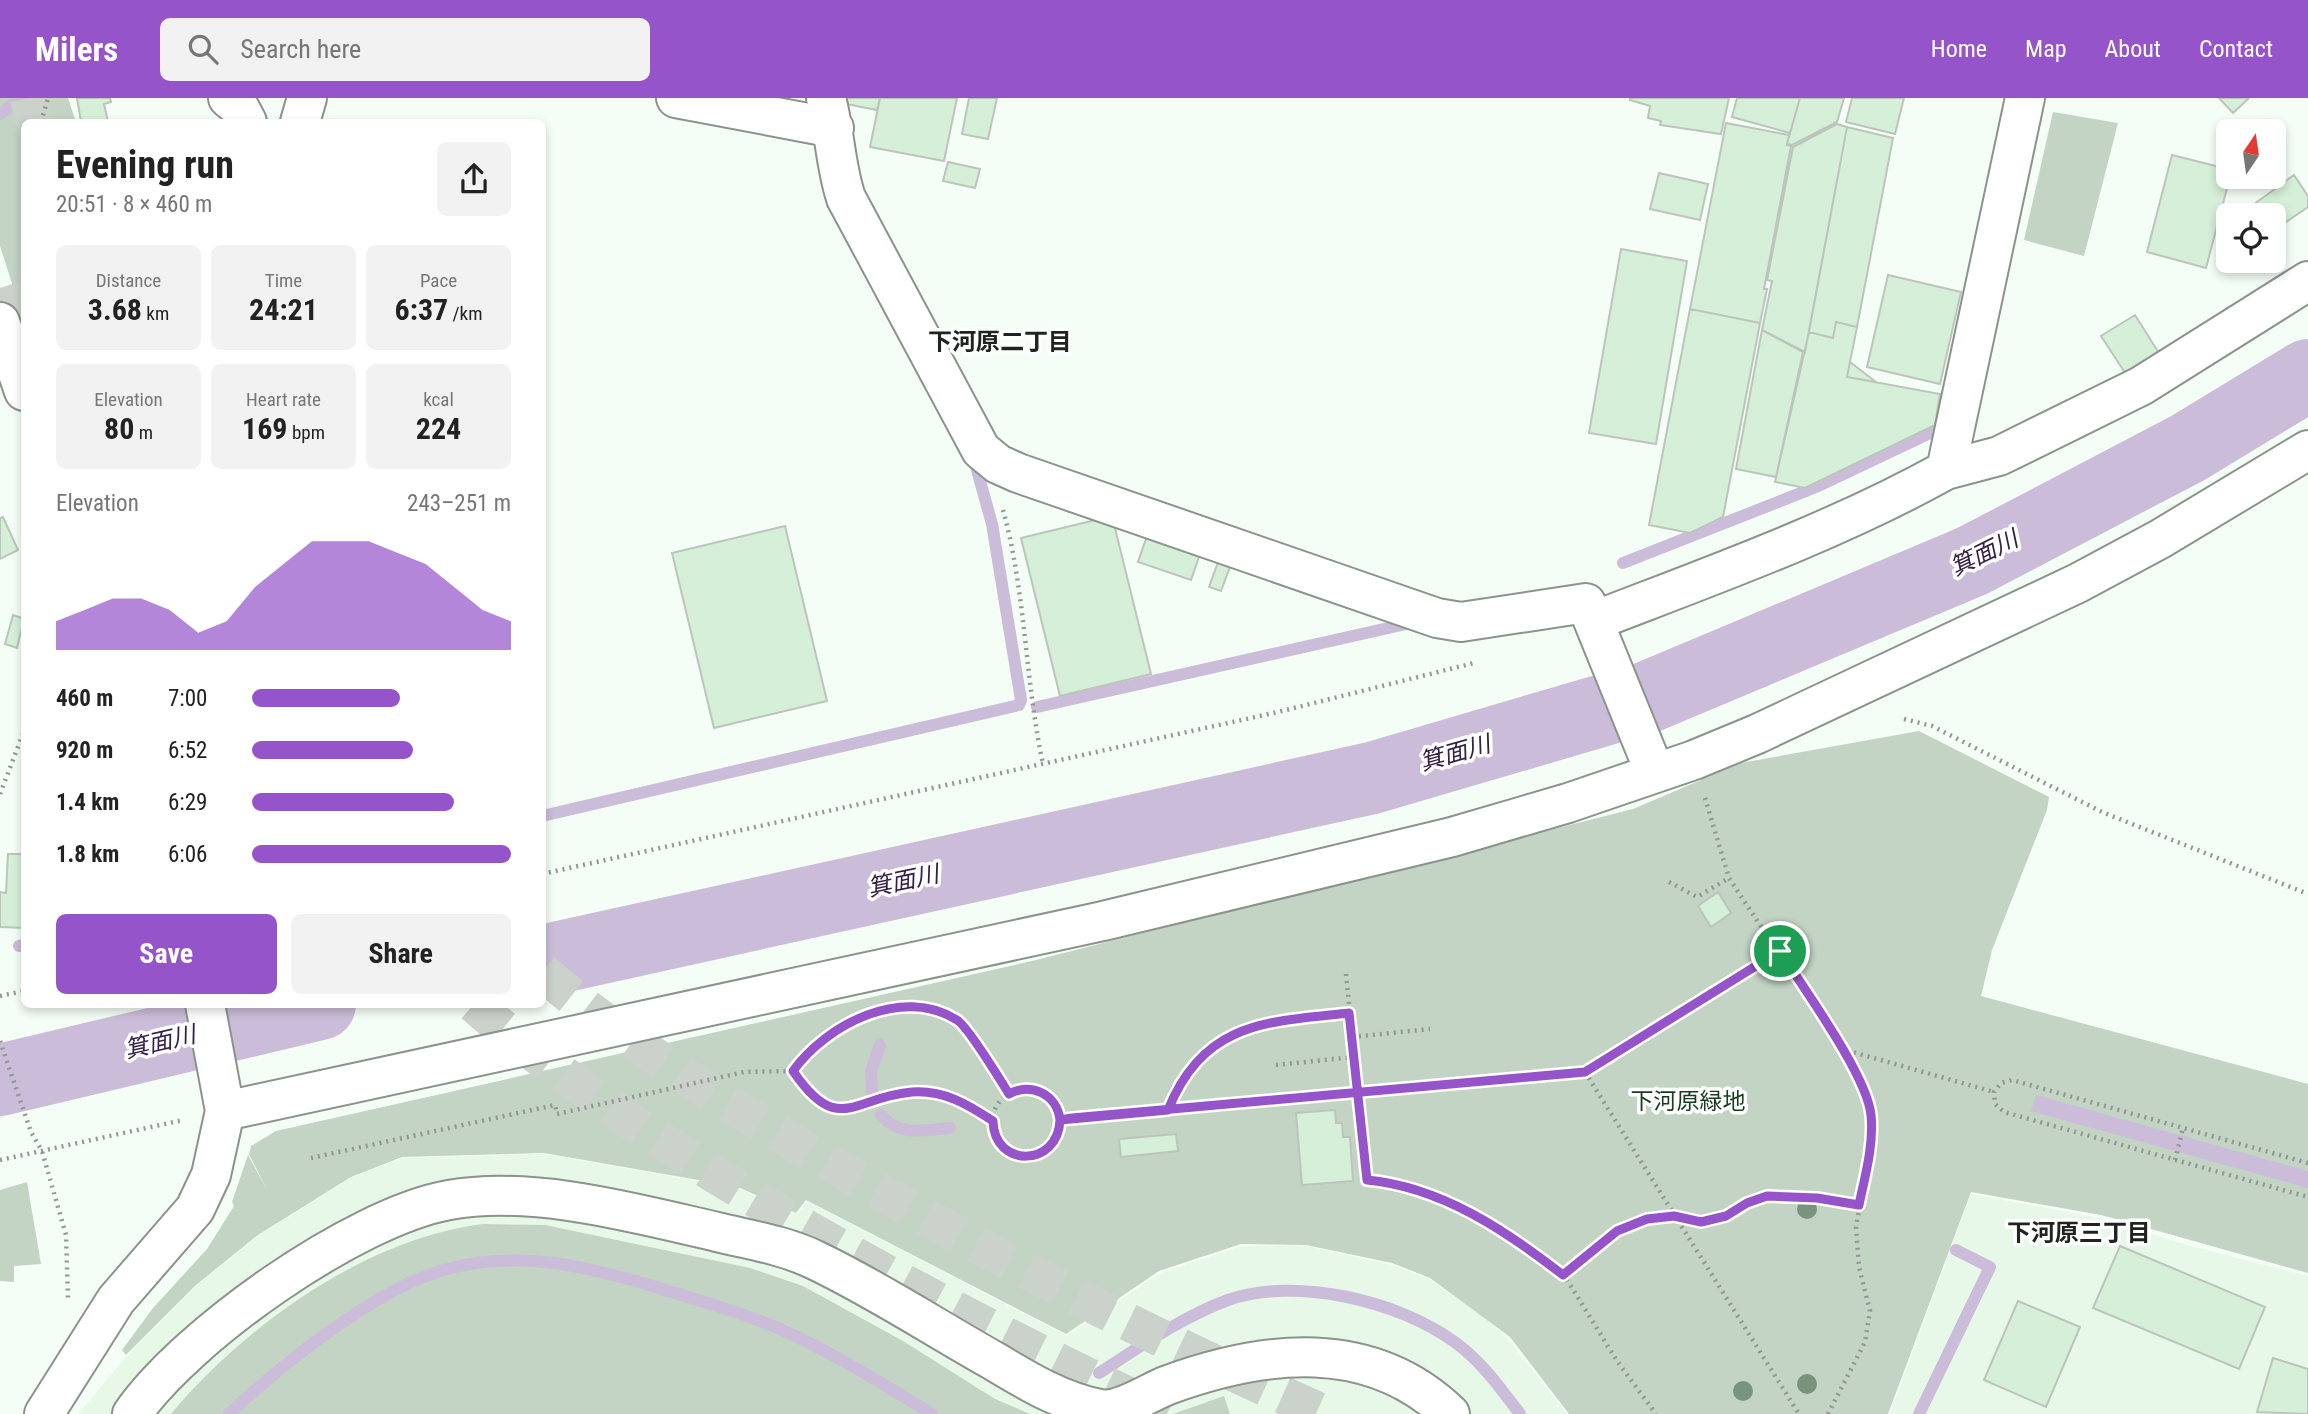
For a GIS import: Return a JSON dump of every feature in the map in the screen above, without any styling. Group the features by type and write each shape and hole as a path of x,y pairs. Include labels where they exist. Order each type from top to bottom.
{"street":[{"path":"228,98 239,107 245,119"},
{"path":"301,119 307,98"},
{"path":"676,98 830,113 837,170 846,198 981,450 1008,470 1437,618 1461,622 1586,603 1651,763"},
{"path":"1946,470 2025,98"},
{"path":"1596,627 1893,499 1946,470 1999,456 2141,386 2308,281"},
{"path":"0,322 21,382"},
{"path":"225,1104 898,967 1452,837 1568,803 1651,763 1694,760 1757,734 2078,583 2160,540 2308,450"},
{"path":"44,1414 117,1300 195,1209 217,1156 225,1104 206,1008"},
{"path":"132,1414 150,1390 198,1340 254,1299 329,1252 412,1210 449,1200 485,1197 569,1203 691,1226 787,1249 829,1268 1054,1395 1106,1411 1202,1374 1266,1360 1320,1356 1389,1373 1423,1390 1450,1414"}],"path":[{"path":"42,119 48,98"},
{"path":"981,450 994,477 1007,525 1030,669 1030,702 1043,764"},
{"path":"546,873 1043,764 1479,662"},
{"path":"1904,719 1932,726 2102,812 2308,894"},
{"path":"0,794 21,739"},
{"path":"1694,760 1729,878 1780,951 1842,1049 1871,1112 1872,1137 1859,1205 1857,1251 1868,1295 1869,1327 1838,1400 1828,1414"},
{"path":"1669,882 1698,897 1729,878"},
{"path":"1060,1120 1585,1072 1780,951"},
{"path":"1346,974 1367,1180 1420,1190 1454,1204 1563,1275 1617,1361 1656,1414"},
{"path":"0,996 21,992"},
{"path":"888,1011 923,1009 960,1021 1009,1094"},
{"path":"1168,1110 1183,1080 1197,1062 1213,1047 1241,1029 1263,1022 1349,1013"},
{"path":"793,1071 809,1050 829,1033 874,1014"},
{"path":"1352,1037 1430,1029"},
{"path":"0,1041 31,1132 42,1151 66,1235 68,1302"},
{"path":"1842,1049 1994,1093"},
{"path":"1276,1065 1354,1057"},
{"path":"793,1071 810,1094 832,1108 855,1107 897,1095 926,1092 957,1099 993,1121"},
{"path":"311,1158 555,1105 557,1114 744,1072 793,1071"},
{"path":"1585,1072 1799,1414"},
{"path":"2308,1163 2012,1080 2001,1083 1994,1093 1995,1104 2004,1112 2308,1197"},
{"path":"1023,1089 1039,1091 1052,1100 1060,1120 1054,1143 1041,1153 1026,1156 1005,1149 995,1136 993,1121 997,1105 1009,1094 1023,1089"},
{"path":"0,1160 225,1104"},
{"path":"2175,1160 2183,1128"},
{"path":"1563,1275 1628,1224 1674,1216 1701,1222 1726,1216 1747,1203 1767,1196 1817,1198 1859,1205"}],"shaded area":[{"path":"2036,1095 2308,1171 2308,1188 2031,1111"},
{"path":"544,1154 737,1188 797,1214 807,1201 1067,1336 1160,1273 1242,1246 1306,1246 1392,1265 1429,1279 1487,1319 1508,1339 1567,1414 78,1414 127,1356 196,1286 258,1236 351,1178 402,1158"},
{"path":"1971,1194 2100,1218 2187,1245 2308,1276 2308,1414 1890,1414"}],"green space":[{"path":"0,98 68,98 75,119 21,119 21,312 0,246"},
{"path":"2053,112 2118,123 2084,256 2024,240"},
{"name":"下河原緑地","path":"1919,731 2049,797 2047,810 1992,950 1981,996 2308,1084 2308,1273 2101,1215 1971,1192 1888,1414 1569,1414 1510,1337 1430,1278 1392,1263 1306,1245 1241,1244 1159,1271 1066,1334 806,1200 796,1213 738,1187 544,1153 402,1157 351,1177 258,1235 196,1285 126,1355 122,1350 153,1308 207,1249 234,1206 232,1202 248,1155 267,1190 249,1154 251,1146 276,1131 1032,961 1633,809 1741,763"},
{"path":"27,1182 41,1264 14,1266 14,1282 0,1281 0,1190"},
{"path":"483,1224 545,1225 750,1268 803,1286 903,1341 995,1399 1030,1414 171,1414 234,1349 311,1291 396,1247 439,1233"},
{"path":"1224,1396 1230,1414 1173,1414"}],"building":[{"path":"77,98 110,98 111,102 104,104 107,119 80,119"},
{"path":"847,98 880,98 877,110 846,104"},
{"path":"880,98 957,98 944,161 870,147"},
{"path":"969,98 997,98 988,139 962,134"},
{"path":"1630,98 1729,98 1721,134 1660,125 1661,121 1648,118 1650,106"},
{"path":"1737,98 1800,98 1790,133 1732,117"},
{"path":"1800,98 1844,98 1837,122 1792,145 1787,144"},
{"path":"1852,98 1904,98 1895,134 1846,122"},
{"path":"2219,98 2249,98 2233,113"},
{"path":"1726,123 1789,135 1787,145 1791,146 1760,323 1690,309"},
{"path":"1837,124 1847,127 1805,352 1762,330 1772,281 1767,280 1793,147"},
{"path":"1847,127 1893,138 1857,327 1836,322 1833,338 1809,332"},
{"path":"2172,155 2216,166 2216,189 2227,189 2223,203 2216,203 2216,230 2206,268 2147,252"},
{"path":"948,162 980,169 975,188 943,181"},
{"path":"1659,173 1708,184 1700,220 1650,209"},
{"path":"2294,175 2308,196 2308,207 2286,222 2286,203 2256,203 2275,189 2286,189 2286,181"},
{"path":"1621,249 1687,261 1656,444 1589,433"},
{"path":"1888,275 1961,292 1940,384 1867,367"},
{"path":"1690,309 1760,323 1723,517 1690,533 1649,525"},
{"path":"2135,315 2162,358 2129,379 2101,336"},
{"path":"1836,322 1857,327 1847,377 1940,394 1935,425 1805,488 1775,482 1809,332 1833,338"},
{"path":"1762,330 1803,352 1776,477 1736,469"},
{"path":"1850,362 1876,382 1847,377"},
{"path":"1112,516 1151,674 1060,696 1021,538"},
{"path":"3,517 18,550 0,559 0,518"},
{"path":"785,526 827,701 714,728 672,553"},
{"path":"1149,530 1202,548 1191,580 1138,562"},
{"path":"1221,554 1233,559 1221,591 1209,587"},
{"path":"13,615 21,618 17,648 5,644"},
{"path":"8,854 21,854 21,928 0,927 0,892 6,893"},
{"path":"1718,892 1731,913 1711,927 1698,906"},
{"path":"1335,1110 1336,1123 1342,1123 1343,1137 1350,1137 1353,1181 1302,1185 1296,1113"},
{"path":"1176,1134 1178,1151 1121,1157 1119,1139"},
{"path":"2120,1246 2265,1307 2239,1369 2093,1308"},
{"path":"2018,1301 2080,1327 2046,1407 1984,1380"},
{"path":"2273,1358 2308,1369 2308,1414 2257,1412"}],"waterway":[{"path":"0,114 21,98"},
{"name":"箕面川","path":"546,960 1372,778 1648,697 1972,561 2188,448 2308,375"},
{"path":"1623,563 1816,487 1932,432"},
{"path":"546,815 1019,705 1021,700 992,524 977,470"},
{"path":"1037,707 1406,624"},
{"name":"箕面川","path":"0,1080 303,1008"},
{"path":"872,1091 871,1071 880,1045"},
{"path":"881,1115 896,1127 904,1129 922,1131 950,1128"},
{"path":"1919,1414 1990,1267 1956,1250"},
{"path":"229,1414 303,1351 391,1292 447,1269 501,1261 581,1267 750,1317 819,1348 932,1414"},
{"path":"1099,1373 1178,1323 1228,1300 1255,1293 1315,1292 1377,1305 1433,1328 1474,1359 1491,1376 1520,1414"}],"tunnel":[{"path":"29,98 33,119"},
{"path":"0,288 21,352"},
{"path":"546,975 653,1056 852,1176 1086,1301 1325,1414"},
{"path":"479,1008 617,1112 763,1204 934,1299 1167,1414"}],"district":[{"name":"下河原二丁目","path":"1000,342"},
{"name":"下河原三丁目","path":"2079,1233"}],"route":[{"path":"1780,951 1585,1072 1357,1093 1168,1110 1072,1118 1060,1120 1052,1100 1039,1091 1023,1089 1009,1094 960,1021 936,1011 909,1008 866,1016 840,1026 818,1041 793,1071 810,1094 820,1103 832,1108 855,1107 911,1092 942,1094 957,1099 993,1121 995,1136 1005,1149 1018,1156 1026,1156 1041,1153 1054,1143 1060,1129 1060,1120 1168,1110 1183,1080 1197,1062 1213,1047 1241,1029 1263,1022 1349,1013 1357,1093 1367,1180 1402,1185 1454,1204 1563,1275 1617,1231 1628,1224 1647,1219 1674,1216 1701,1222 1726,1216 1747,1203 1767,1196 1817,1198 1859,1205 1872,1137 1871,1112 1842,1049 1780,951"}]}
